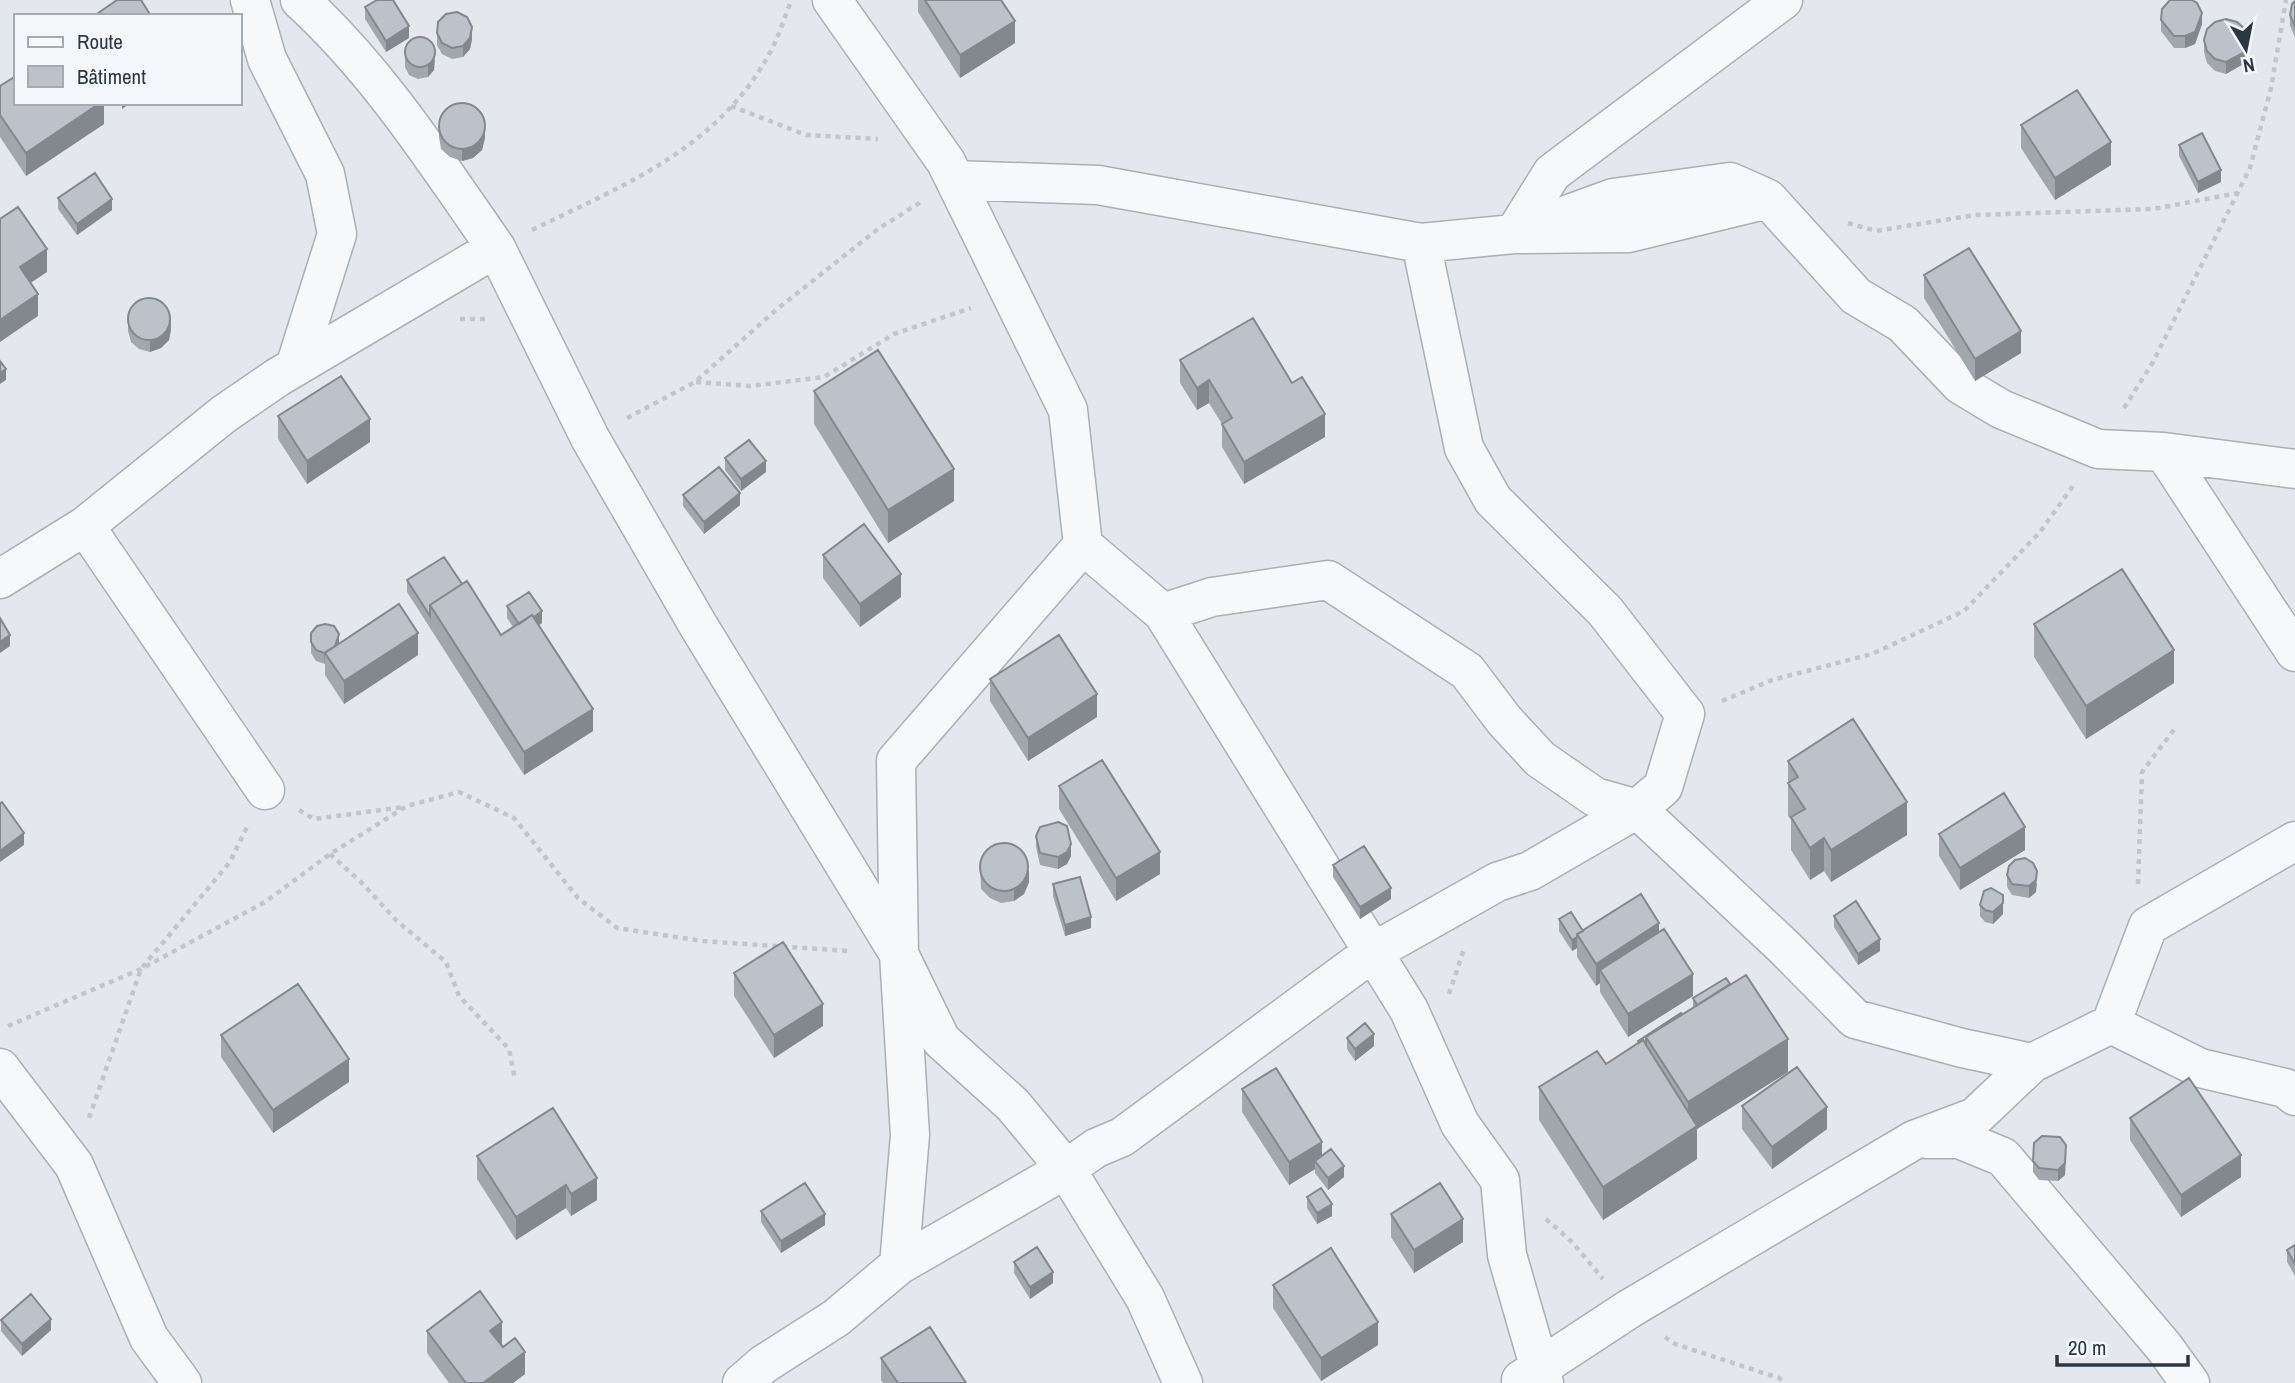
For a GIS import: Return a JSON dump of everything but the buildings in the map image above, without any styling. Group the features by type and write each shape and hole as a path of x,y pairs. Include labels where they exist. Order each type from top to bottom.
{"street":[{"path":"250,0 267,59 324,174 337,234 295,367"},
{"path":"300,0 328,26 409,123 496,248 590,438 698,625 898,954 941,1040 1013,1105 1066,1169 1145,1298 1183,1383"},
{"path":"832,0 955,180 1068,410 1083,545 1163,613 1409,1010 1460,1124 1500,1180 1507,1255 1534,1377 1914,1140 1975,1117 2032,1063 2111,1024 2148,926 2295,841"},
{"path":"1514,234 1552,173 1783,0"},
{"path":"955,180 1098,185 1421,243 1514,234 1628,233 1768,199 1856,296 1903,324 1961,385 2001,410 2098,449 2164,452 2295,469"},
{"path":"742,1383 765,1364 836,1318 899,1265 1066,1169 1096,1148 1122,1137 1373,952 1497,882 1530,871 1637,809 1664,787 1685,714 1605,611 1493,500 1464,448 1421,243"},
{"path":"0,579 85,526 224,414 295,367 496,248"},
{"path":"2164,452 2295,652"},
{"path":"85,526 265,790"},
{"path":"899,1265 910,1135 898,954 896,761 1083,545"},
{"path":"1163,613 1212,597 1328,580 1467,671 1504,720 1540,759 1595,797 1637,809 1785,948 1855,1019 1962,1048 2032,1063"},
{"path":"2111,1024 2200,1068 2285,1088 2295,1096"},
{"path":"0,1068 74,1165 149,1338 182,1383"},
{"path":"1914,1140 1959,1139 2003,1157 2164,1347 2190,1383"}],"path":[{"path":"496,248 657,169 697,139 749,86 773,48 791,0"},
{"path":"2271,88 2286,0"},
{"path":"732,106 806,135 931,142"},
{"path":"590,438 695,382 776,310 878,229 955,180"},
{"path":"1835,219 1875,231 1975,215 2153,209 2238,193"},
{"path":"695,382 750,386 824,377 894,334 1012,295"},
{"path":"2148,926 2136,875 2142,772 2176,727"},
{"path":"74,1165 141,969 230,862 265,790 314,819 407,806 459,792 514,818 578,898 617,928 702,941 898,954"},
{"path":"0,1028 141,969 265,902 330,854 407,806"},
{"path":"330,854 361,881 397,921 446,962 458,996 509,1049 516,1080"},
{"path":"1447,1007 1466,946"}]}
